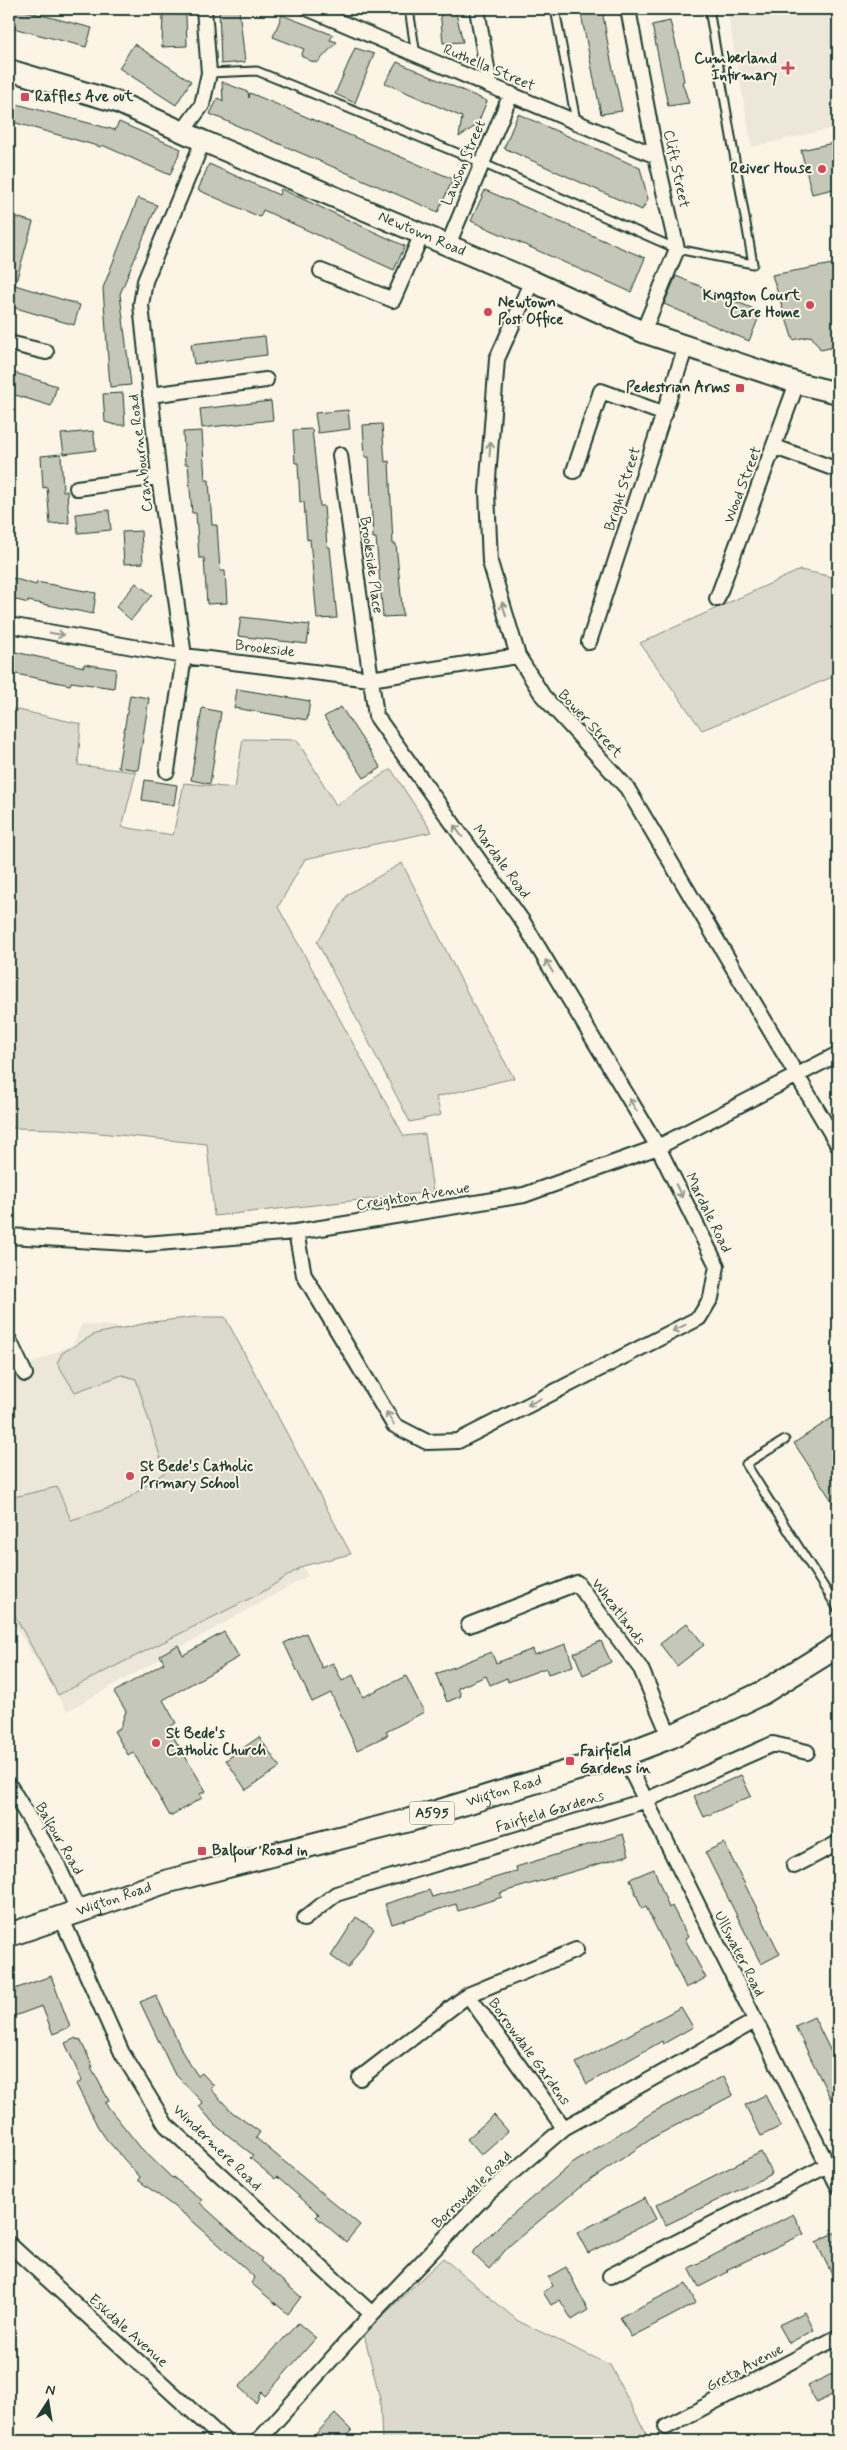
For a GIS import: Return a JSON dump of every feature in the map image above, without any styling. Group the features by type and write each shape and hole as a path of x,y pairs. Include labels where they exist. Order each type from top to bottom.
{"main road":[{"name":"Newtown Road","path":"9,70 117,102 203,141 532,280 643,332 797,383 838,393"},
{"name":"Wigton Road","path":"9,1935 221,1866 410,1820 623,1755 670,1737 764,1692 838,1646"}],"street":[{"path":"183,131 202,105 209,73 204,9"},
{"name":"Ruthella Street","path":"309,9 329,13 416,55 656,156"},
{"path":"477,9 490,86"},
{"name":"Clift Street","path":"628,9 656,156 677,249"},
{"name":"Lawson Street","path":"448,244 511,94"},
{"name":"Cranbourne Road","path":"167,771 184,656 159,477 140,305 145,281 203,141"},
{"path":"321,271 393,300 422,234"},
{"path":"643,332 677,249"},
{"name":"Bower Street","path":"532,280 497,359 487,492 490,562 518,656 543,696 627,788 838,1144"},
{"path":"9,343 46,352"},
{"name":"Bright Street","path":"590,642 686,346"},
{"path":"150,395 266,380"},
{"name":"Wood Street","path":"717,598 797,383"},
{"path":"574,471 601,391 665,414"},
{"path":"774,447 838,470"},
{"name":"Brookside Place","path":"340,455 370,679"},
{"path":"77,488 159,477"},
{"name":"Brookside","path":"9,626 184,656 370,679 518,656"},
{"name":"Mardale Road","path":"296,1232 304,1275 394,1425 427,1442 458,1441 699,1318 711,1298 717,1266 658,1147 523,922 376,716 370,679"},
{"name":"Creighton Avenue","path":"9,1236 145,1244 296,1232 524,1195 658,1147 799,1076 838,1054"},
{"path":"9,1340 25,1374"},
{"name":"Wheatlands","path":"469,1625 577,1583 641,1669 670,1737"},
{"name":"Fairfield Gardens","path":"304,1919 336,1894 644,1801 774,1744 807,1752"},
{"name":"Ullswater Road","path":"623,1755 644,1801 755,2021 833,2163 838,2186"},
{"name":"Balfour Road","path":"9,1784 57,1864 70,1914"},
{"path":"794,1866 838,1843"},
{"name":"Windermere Road","path":"70,1914 122,2053 166,2125 372,2314"},
{"name":"Borrowdale Gardens","path":"360,2078 468,1995 576,1950"},
{"name":"Borrowdale Gardens","path":"468,1995 564,2128"},
{"name":"Borrowdale Road","path":"258,2441 372,2314 486,2195 564,2128 755,2021"},
{"path":"610,2276 833,2163"},
{"name":"Eskdale Avenue","path":"9,2244 225,2441"},
{"name":"Greta Avenue","path":"666,2427 838,2337"}],"lane":[{"path":"409,9 416,55"},
{"path":"555,9 576,122"},
{"path":"209,73 257,71 482,163 677,249 753,264 709,9"},
{"path":"785,1440 746,1464 838,1609"}],"shaded area":[{"name":"Cumberland Infirmary","path":"727,9 838,9 838,127 752,147"},
{"path":"800,570 838,578 838,649 835,676 702,730 640,643"},
{"path":"9,708 81,724 78,765 136,772 122,827 173,835 184,783 235,788 243,739 297,740 336,805 391,769 432,832 305,859 278,907 404,1136 425,1134 433,1192 214,1216 207,1144 60,1129 9,1128"},
{"path":"402,863 479,1016 514,1078 436,1097 441,1115 410,1122 317,942 348,894"},
{"name":"St Bede's Catholic Primary School","path":"195,1317 225,1317 351,1554 303,1566 261,1593 58,1695 9,1605 9,1498 57,1487 71,1520 119,1505 165,1472 136,1379 122,1375 75,1392 57,1363 62,1353 95,1334 152,1322"},
{"name":"St Bede's Catholic Primary School","path":"82,1324 171,1330 308,1576 67,1711 9,1616 9,1375 73,1344"},
{"path":"443,2258 518,2321 610,2365 650,2441 382,2441 380,2399 364,2334"}],"building":[{"path":"9,9 18,9 92,28 86,47 9,27"},
{"path":"219,9 239,9 245,62 221,64"},
{"path":"440,9 455,9 463,42 443,43"},
{"path":"580,9 602,9 622,111 601,114"},
{"path":"163,14 186,15 187,46 162,47"},
{"path":"282,15 333,35 330,40 337,42 317,63 311,61 301,56 304,49 273,37"},
{"path":"670,21 680,60 684,81 682,82 689,103 668,106 652,25"},
{"path":"134,44 191,81 176,105 119,68"},
{"path":"355,48 374,54 355,103 335,94"},
{"path":"397,62 487,101 477,125 459,137 462,117 385,83"},
{"path":"222,82 248,92 249,98 250,93 453,179 438,212 210,114 218,98 223,101"},
{"path":"9,102 115,130 119,122 181,149 170,175 102,145 101,147 9,121"},
{"path":"518,114 640,168 648,199 642,210 504,148"},
{"name":"Reiver House","path":"838,142 838,188 812,194 801,150"},
{"path":"209,164 279,195 281,189 405,246 394,270 263,210 260,217 198,190"},
{"path":"485,190 645,258 631,292 471,221"},
{"path":"138,198 157,205 120,294 131,385 110,387 103,288"},
{"path":"13,216 33,222 15,285 80,305 74,325 9,306 9,231"},
{"name":"Kingston Court Care Home","path":"838,263 838,346 821,350 811,336 793,340 772,275"},
{"path":"676,276 761,312 749,341 664,304"},
{"path":"265,336 267,355 194,364 191,344"},
{"path":"9,371 57,386 51,406 9,393"},
{"path":"123,393 125,425 105,422 103,394"},
{"path":"271,401 273,420 202,428 200,409"},
{"path":"348,410 350,429 318,433 315,413"},
{"path":"382,424 385,462 389,461 393,544 396,544 403,616 383,617 376,538 373,538 369,457 365,457 363,425"},
{"path":"312,429 320,506 324,506 327,547 330,547 337,618 317,619 310,539 307,540 304,502 300,502 298,463 295,463 293,430"},
{"path":"93,431 96,450 64,454 61,434"},
{"path":"202,431 205,480 209,480 212,525 217,525 220,571 225,571 227,603 207,604 204,558 199,558 196,513 192,513 188,464 185,464 183,432"},
{"path":"61,454 63,491 67,491 69,523 50,524 47,487 43,488 41,456"},
{"path":"109,510 111,530 78,533 76,514"},
{"path":"141,531 143,563 124,564 122,532"},
{"path":"9,577 36,585 37,582 96,593 93,614 9,598"},
{"path":"136,583 152,595 131,620 116,607"},
{"path":"241,617 310,625 307,644 238,636"},
{"path":"15,652 84,667 84,664 116,669 114,688 71,682 70,685 11,673"},
{"path":"237,689 310,701 307,720 234,708"},
{"path":"130,695 149,698 138,770 118,767"},
{"path":"341,707 381,768 364,778 324,717"},
{"path":"202,708 221,712 210,784 191,780"},
{"path":"145,780 177,785 174,805 142,800"},
{"path":"838,1414 838,1510 794,1443"},
{"path":"687,1623 704,1645 677,1666 660,1644"},
{"path":"224,1632 239,1657 163,1700 176,1723 168,1728 206,1791 200,1794 202,1798 170,1816 133,1752 128,1755 114,1731 120,1728 126,1711 114,1692 164,1663 160,1655 178,1645 183,1655"},
{"path":"306,1633 322,1668 333,1663 342,1681 353,1675 363,1697 406,1676 424,1712 386,1732 388,1735 357,1750 331,1693 312,1702 284,1643"},
{"path":"601,1641 611,1662 583,1675 574,1653"},
{"path":"566,1644 573,1666 548,1674 546,1668 508,1682 507,1678 490,1685 486,1676 458,1688 461,1696 447,1702 436,1674 491,1652 496,1663 533,1649 534,1655"},
{"path":"259,1737 280,1767 246,1790 226,1760"},
{"path":"741,1775 751,1796 704,1817 694,1796"},
{"path":"623,1834 629,1855 500,1893 502,1897 458,1911 456,1904 392,1924 385,1904 429,1890 432,1897 517,1871 516,1867"},
{"path":"724,1843 780,1954 761,1964 705,1852"},
{"path":"654,1869 669,1908 672,1906 688,1937 685,1939 706,1978 686,1988 646,1907 642,1909 630,1879"},
{"path":"356,1917 374,1929 348,1968 331,1956"},
{"path":"51,1976 70,2027 53,2034 42,2006 9,2018 9,1991"},
{"path":"156,1995 184,2055 198,2076 202,2073 214,2086 211,2089 232,2112 260,2132 256,2138 360,2225 346,2242 316,2217 319,2214 277,2177 275,2179 250,2158 253,2155 215,2125 199,2106 203,2103 174,2073 140,2002"},
{"path":"681,2007 693,2027 663,2044 662,2041 587,2084 576,2063"},
{"path":"814,2017 834,2058 838,2056 838,2114 795,2026"},
{"path":"76,2038 77,2040 80,2039 93,2067 91,2067 109,2101 105,2103 140,2147 172,2178 202,2200 200,2203 262,2259 260,2261 301,2297 288,2314 251,2283 255,2278 225,2250 188,2217 138,2180 140,2177 107,2140 98,2127 76,2084 82,2081 65,2043"},
{"path":"724,2076 733,2095 654,2137 579,2188 510,2245 489,2269 472,2253 503,2222 572,2164 653,2112"},
{"path":"765,2095 781,2126 761,2136 745,2105"},
{"path":"494,2115 508,2131 481,2155 467,2139"},
{"path":"761,2152 772,2174 666,2225 656,2205"},
{"path":"645,2198 656,2219 588,2253 577,2233"},
{"path":"793,2214 804,2234 726,2270 728,2272 699,2287 689,2268"},
{"path":"838,2231 838,2287 816,2242"},
{"path":"566,2267 588,2310 572,2320 560,2300 551,2305 543,2292 553,2286 548,2277"},
{"path":"686,2284 696,2303 631,2337 620,2317"},
{"path":"805,2312 814,2330 789,2343 779,2325"},
{"path":"298,2323 316,2338 265,2396 261,2392 256,2403 239,2387"},
{"path":"838,2371 838,2392 816,2403 807,2386"},
{"path":"335,2414 352,2431 342,2441 309,2441"}],"place":[{"name":"Cumberland Infirmary","path":"788,68"},
{"name":"Raffles Ave out","path":"25,97"},
{"name":"Reiver House","path":"822,169"},
{"name":"Kingston Court Care Home","path":"810,305"},
{"name":"Newtown Post Office","path":"488,312"},
{"name":"Pedestrian Arms","path":"740,388"},
{"name":"St Bede's Catholic Primary School","path":"130,1476"},
{"name":"St Bede's Catholic Church","path":"156,1743"},
{"name":"Fairfield Gardens in","path":"570,1761"},
{"name":"Balfour Road in","path":"202,1851"}]}
